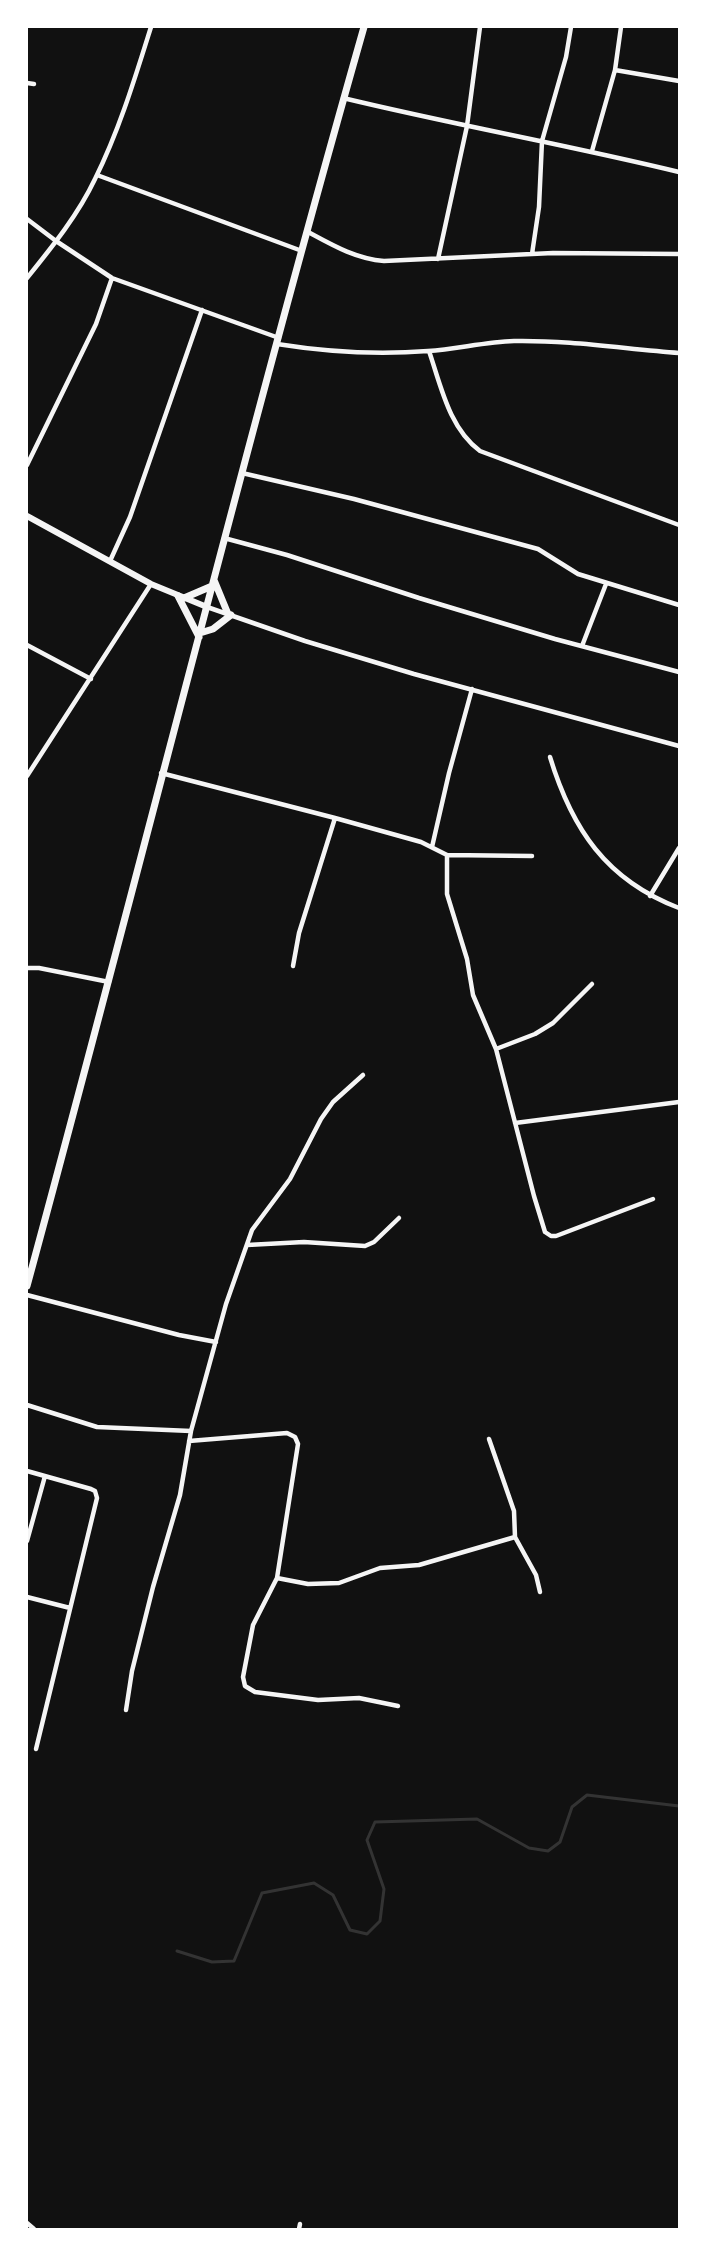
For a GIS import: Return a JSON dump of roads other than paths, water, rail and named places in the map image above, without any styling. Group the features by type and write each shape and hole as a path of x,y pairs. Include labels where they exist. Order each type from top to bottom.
{"main road":[{"path":"27,1286 109,982 161,773 200,635 241,472 364,27"},
{"path":"200,635 181,597 213,583"},
{"path":"200,635 213,629 229,615 213,583"}],"street":[{"path":"27,278 56,241 97,175 128,101 151,27"},
{"path":"438,259 467,126 480,27"},
{"path":"532,254 539,207 543,141 572,27"},
{"path":"592,151 615,70 621,27"},
{"path":"615,70 679,81"},
{"path":"27,83 34,84"},
{"path":"344,98 679,172"},
{"path":"97,175 302,251"},
{"path":"27,219 112,278 202,310 278,341 339,352 429,351 477,343 516,341 679,353"},
{"path":"308,232 348,252 371,260 532,254 679,254"},
{"path":"27,465 96,324 112,278"},
{"path":"110,561 134,507 202,310"},
{"path":"429,351 453,419 462,434 480,451 679,525"},
{"path":"241,472 354,498 538,549 569,570 606,584 679,605"},
{"path":"27,516 151,584 229,615 414,674 679,746"},
{"path":"224,538 287,555 419,598 679,672"},
{"path":"27,776 151,584"},
{"path":"582,646 606,584"},
{"path":"27,645 91,679"},
{"path":"432,847 472,689"},
{"path":"550,757 571,812 602,859 650,896 679,908"},
{"path":"161,773 335,818 432,847 447,855 532,856"},
{"path":"293,966 299,933 335,818"},
{"path":"650,896 679,848"},
{"path":"447,855 447,894 467,959 473,995 496,1049 534,1196 548,1235 556,1236 653,1199"},
{"path":"27,968 39,968 109,982"},
{"path":"496,1049 535,1034 553,1023 592,984"},
{"path":"126,1710 132,1671 153,1587 180,1495 191,1431 247,1245 259,1218 290,1179 321,1119 333,1102 363,1075"},
{"path":"515,1123 679,1102"},
{"path":"247,1245 304,1242 365,1246 375,1242 399,1218"},
{"path":"27,1296 216,1342"},
{"path":"27,1405 97,1427 191,1431"},
{"path":"189,1441 287,1433 295,1437 298,1444 277,1578 253,1625 243,1677 245,1686 255,1692 318,1700 359,1698 398,1706"},
{"path":"489,1439 514,1511 515,1537 536,1575 540,1592"},
{"path":"27,1471 91,1489 97,1495 36,1749"},
{"path":"27,1541 45,1476"},
{"path":"277,1578 308,1584 339,1583 380,1568 419,1565 515,1537"},
{"path":"27,1597 70,1608"},
{"path":"27,2223 34,2229"}],"waterway":[{"path":"177,1951 212,1962 234,1961 262,1893 314,1883 333,1895 350,1930 367,1934 380,1921 384,1889 367,1840 375,1822 477,1819 529,1848 548,1851 560,1842 572,1807 587,1795 679,1806"}]}
